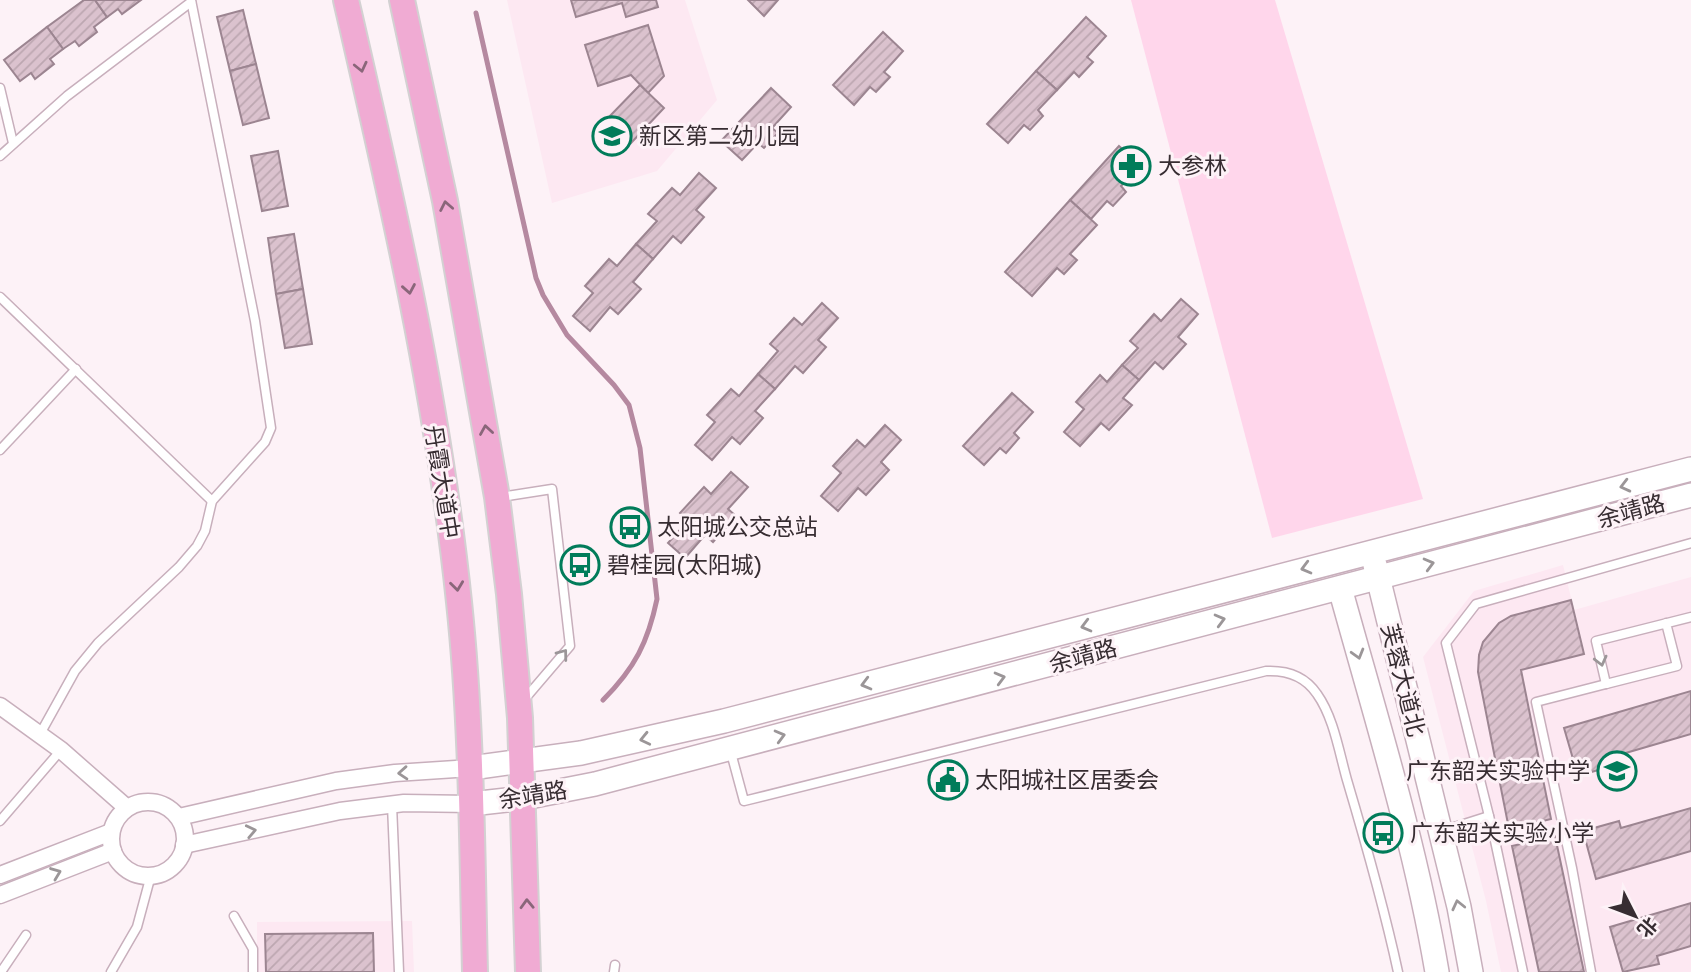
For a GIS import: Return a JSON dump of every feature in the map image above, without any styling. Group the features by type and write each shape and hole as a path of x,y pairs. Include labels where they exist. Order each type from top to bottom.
{"main road":[{"name":"丹霞大道中","path":"346,0 396,217 446,501 459,602 471,768 475,972"},
{"path":"408,6 448,214 497,497 519,706 528,972"},
{"name":"余靖路","path":"471,768 581,753 724,721 1691,469"},
{"name":"余靖路","path":"471,804 524,798 595,784 1691,495"},
{"name":"芙蓉大道北","path":"1372,551 1471,972"},
{"name":"芙蓉大道北","path":"1340,588 1408,833 1428,918 1437,972"}],"street":[{"path":"0,706 61,750 127,808"},
{"path":"178,817 336,781 394,773 471,768"},
{"path":"155,802 164,805 178,817 183,826 184,845 181,854 169,869 151,876 141,875 124,867 113,851 111,832 114,822 127,808 135,803 155,802"},
{"path":"184,845 340,811 392,805 471,804"},
{"path":"0,875 111,832"},
{"path":"0,895 113,851"}],"lane":[{"path":"0,156 67,96 191,1 255,321 271,428 265,442 212,501 205,530 197,545 179,567 90,652 75,671 40,734"},
{"path":"0,88 13,143"},
{"path":"0,297 212,501"},
{"path":"0,450 76,369"},
{"path":"497,497 552,489 570,646 519,706"},
{"path":"1523,972 1489,816 1446,643 1476,604 1691,543"},
{"path":"1606,684 1596,641 1691,617"},
{"path":"1591,972 1536,702 1677,666 1666,623"},
{"path":"730,749 744,801 1266,671 1294,674 1307,682 1318,694 1331,724 1398,972"},
{"path":"0,821 61,750"},
{"path":"392,805 399,972"},
{"path":"1440,831 1489,816"},
{"path":"111,972 137,927 151,876"},
{"path":"234,916 253,949 253,972"},
{"path":"1,972 26,935"}],"shaded area":[{"name":"新区第二幼儿园","path":"507,0 685,0 717,100 657,171 552,203"},
{"path":"1131,0 1275,0 1423,499 1272,538"},
{"path":"1563,565 1574,610 1691,577 1691,972 1501,972 1486,901 1423,657 1474,591"},
{"path":"412,921 414,972 257,972 257,922"}],"building":[{"path":"84,0 95,0 107,17 94,27 97,32 79,46 75,41 63,49 47,27"},
{"path":"95,0 141,0 122,14 118,9 107,17"},
{"path":"571,0 656,0 658,7 626,17 622,3 576,17"},
{"path":"748,0 778,0 764,16"},
{"path":"243,10 256,64 230,71 217,17"},
{"path":"1086,17 1106,36 1087,57 1093,62 1079,77 1074,72 1057,90 1036,71"},
{"path":"648,25 664,76 648,93 631,75 598,86 585,45"},
{"path":"47,27 63,49 50,59 54,64 35,79 31,73 20,81 4,60"},
{"path":"883,32 903,51 884,72 890,77 876,92 870,87 854,105 833,85"},
{"path":"256,64 269,118 243,125 230,71"},
{"path":"1036,71 1057,90 1038,110 1043,116 1030,130 1024,125 1008,143 987,124"},
{"path":"640,85 664,108 631,143 607,119"},
{"path":"771,88 791,107 772,128 778,133 764,148 758,143 742,160 721,141"},
{"path":"1119,146 1140,165 1121,186 1126,192 1113,206 1107,201 1091,219 1070,200"},
{"path":"278,151 288,206 262,211 251,156"},
{"path":"699,173 716,188 696,210 704,217 681,243 673,236 653,259 636,244 657,221 648,214 672,188 680,195"},
{"path":"1070,200 1097,225 1070,254 1077,260 1064,274 1057,268 1032,296 1005,272"},
{"path":"294,234 303,289 276,294 268,238"},
{"path":"636,244 653,259 633,282 641,289 618,314 610,307 590,331 573,316 593,293 585,286 609,259 617,266"},
{"path":"303,289 312,344 285,348 276,294"},
{"path":"1181,299 1198,314 1178,337 1186,344 1163,369 1155,362 1139,380 1122,365 1138,348 1130,341 1154,314 1161,321"},
{"path":"822,303 838,318 818,340 826,347 803,373 795,366 775,389 758,374 778,351 770,344 794,318 802,325"},
{"path":"1122,365 1139,380 1123,398 1132,405 1109,430 1101,423 1080,446 1064,432 1084,409 1076,402 1100,375 1107,382"},
{"path":"758,374 775,389 755,411 763,418 740,444 732,437 712,460 695,445 715,422 707,415 731,389 739,396"},
{"path":"1012,393 1033,412 1014,433 1019,438 1006,453 1000,448 984,465 963,446"},
{"path":"885,425 901,440 881,462 889,470 866,495 858,488 838,511 821,496 841,473 833,466 857,440 865,447"},
{"path":"731,472 748,487 728,509 736,516 713,542 705,535 685,558 668,543 688,521 680,513 704,487 711,494"},
{"path":"1571,600 1584,654 1521,670 1551,819 1509,829 1478,672 1479,655 1483,642 1499,623 1511,616"},
{"path":"1691,691 1691,734 1612,757 1615,765 1578,776 1564,728"},
{"path":"1691,808 1691,851 1596,879 1583,831 1619,821 1621,828"},
{"path":"1555,836 1584,972 1539,972 1512,846"},
{"path":"1691,903 1691,946 1657,956 1659,964 1623,972 1610,927"},
{"path":"373,933 374,972 266,972 265,934"}],"waterway":[{"path":"476,13 536,278 567,335 629,405 640,448 657,599 639,654 624,677 603,700"}],"place":[{"name":"新区第二幼儿园","path":"612,136"},
{"name":"大参林","path":"1131,166"},
{"name":"太阳城公交总站","path":"630,527"},
{"name":"碧桂园(太阳城)","path":"580,565"},
{"name":"广东韶关实验中学","path":"1617,771"},
{"name":"太阳城社区居委会","path":"948,780"},
{"name":"广东韶关实验小学","path":"1383,833"}]}
